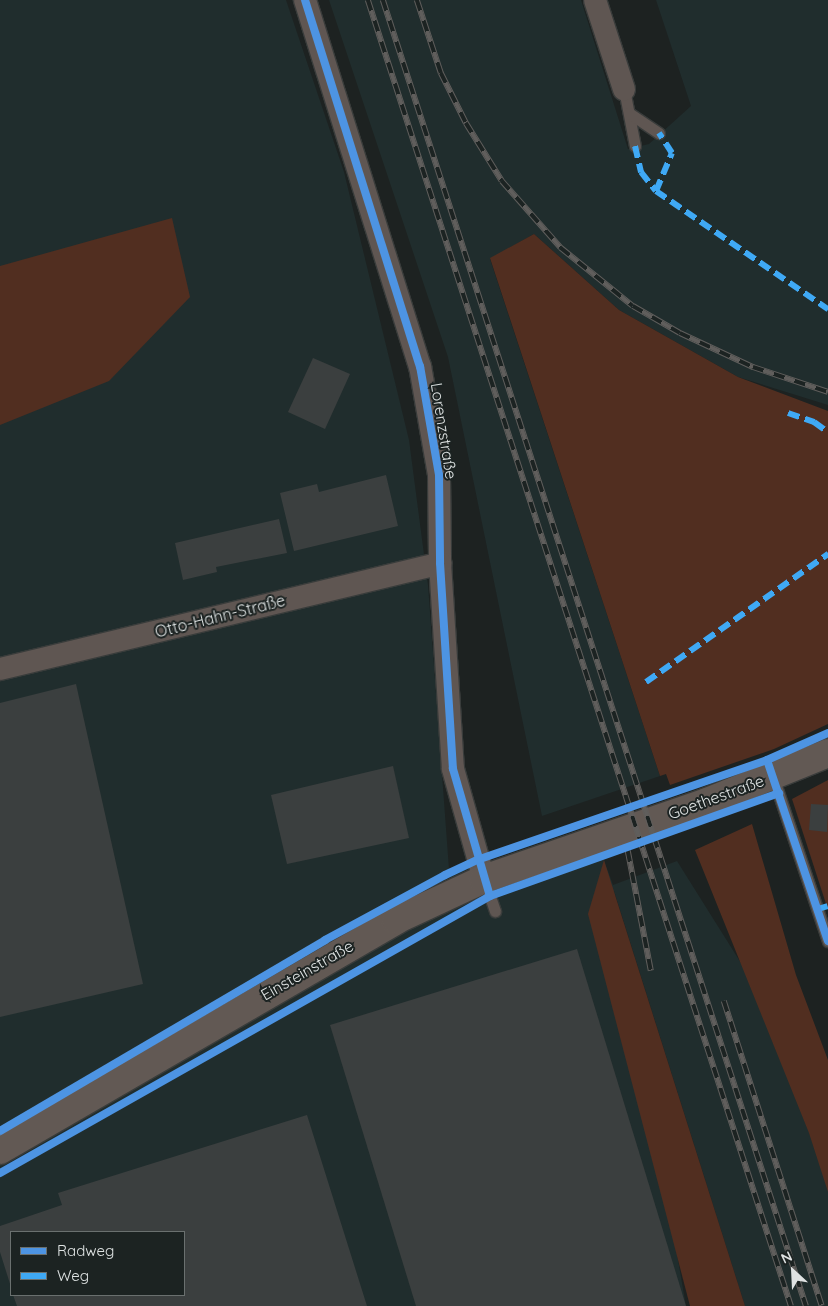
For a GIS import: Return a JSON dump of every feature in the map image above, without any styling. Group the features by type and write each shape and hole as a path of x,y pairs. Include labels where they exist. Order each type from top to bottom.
{"street":[{"name":"Lorenzstraße","path":"305,0 420,366 439,475 440,563 453,769 484,879"},
{"path":"595,0 624,88"},
{"name":"Otto-Hahn-Straße","path":"0,669 440,563"},
{"name":"Goethestraße","path":"631,826 774,777 828,753"},
{"name":"Einsteinstraße","path":"0,1150 297,975 396,920 484,879 631,826"}],"lane":[{"path":"624,88 635,146"},
{"path":"629,113 660,133"},
{"path":"774,777 828,941"},
{"path":"484,879 494,911"}],"shaded area":[{"path":"0,0 286,0 344,172 409,440 428,585 449,869 604,860 613,885 677,861 828,1102 828,1306 745,1306 614,891 686,1306 0,1306"},
{"path":"329,0 581,0 628,149 649,144 691,106 656,0 828,0 828,405 738,377 619,310 534,234 490,259 660,776 542,816 448,357"},
{"path":"172,218 190,297 109,381 0,425 0,266"},
{"path":"534,234 619,310 738,377 828,411 828,724 774,749 670,785 666,774 660,776 490,258"},
{"path":"828,780 828,910 792,799"},
{"path":"752,824 796,975 828,1060 828,1192 809,1133 695,850"},
{"path":"604,860 745,1306 690,1306 588,914"}],"building":[{"path":"313,358 350,374 325,429 288,412"},
{"path":"386,475 398,526 294,551 280,493 317,484 319,492"},
{"path":"279,519 287,553 216,567 217,572 183,580 175,543"},
{"path":"76,684 143,984 0,1017 0,703"},
{"path":"393,766 409,838 287,864 271,795"},
{"path":"811,804 828,805 827,832 809,830"},
{"path":"577,949 686,1306 416,1306 330,1025"},
{"path":"307,1115 367,1306 17,1306 13,1296 185,1296 185,1231 10,1231 10,1284 0,1252 0,1226 62,1205 58,1193"}],"railway":[{"path":"368,0 791,1306"},
{"path":"383,0 806,1306"},
{"path":"417,0 441,73 466,123 502,181 561,248 633,306 680,333 753,367 828,392"},
{"path":"628,851 651,971"},
{"path":"724,1001 822,1306"}],"marked path":[{"path":"656,191 672,153 659,133"},
{"path":"635,146 641,172 656,191 828,309"},
{"path":"788,413 814,422 828,432"},
{"path":"646,682 828,554"},
{"path":"818,909 828,906"}],"cycle path":[{"path":"305,0 420,366 439,475 440,563 453,769 490,896"},
{"path":"0,1131 325,940 445,875 477,860 767,760 828,733"},
{"path":"767,760 828,941"},
{"path":"0,1173 490,896 779,793"}]}
